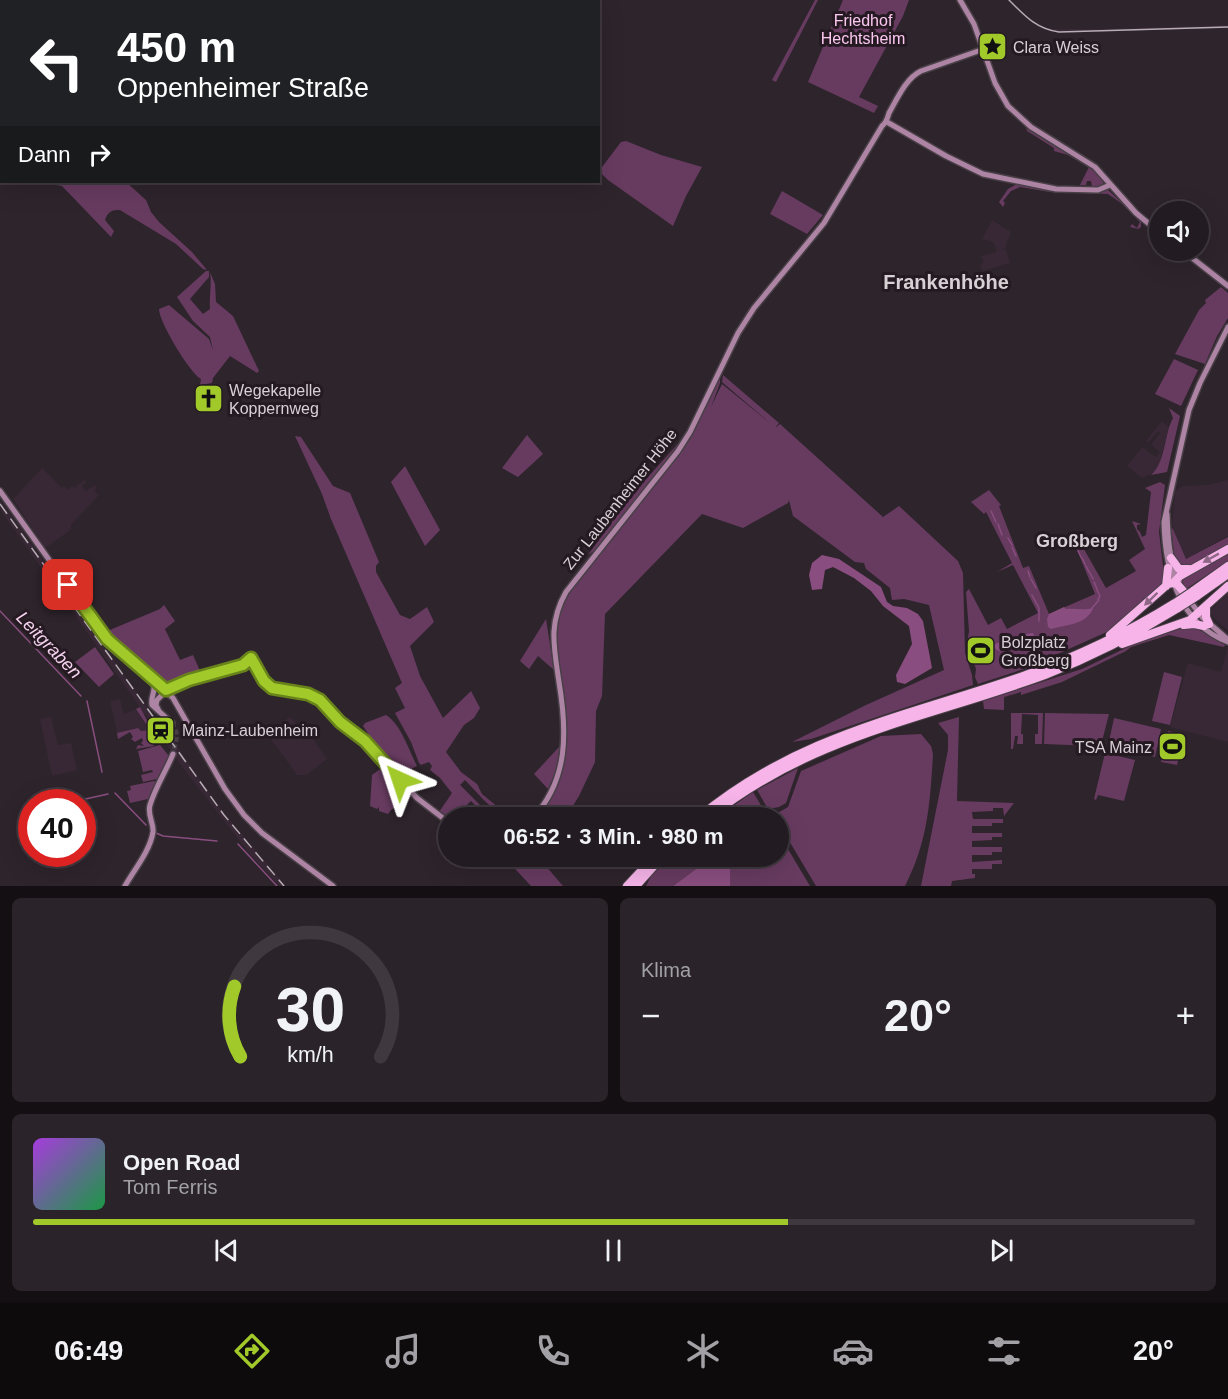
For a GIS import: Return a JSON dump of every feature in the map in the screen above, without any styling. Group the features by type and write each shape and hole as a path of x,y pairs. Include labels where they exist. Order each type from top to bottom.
{"highway":[{"path":"1089,649 1124,625 1172,582 1228,549"},
{"path":"1171,558 1179,569 1193,568"},
{"path":"1195,594 1228,566"},
{"path":"1168,568 1172,582 1184,592"},
{"path":"722,807 751,784 848,739 1043,675 1112,645 1228,574"},
{"path":"1112,645 1121,645 1177,626 1206,608 1228,586"},
{"path":"715,807 806,750 845,733 897,715 1023,676 1089,649 1177,605"},
{"path":"1177,626 1206,625 1206,608"},
{"path":"627,886 645,867"},
{"path":"636,886 653,867"},
{"path":"641,886 650,871"}],"street":[{"path":"960,0 974,24 1001,94 1020,119 1087,161 1149,224"},
{"name":"Zur Laubenheimer Höhe","path":"541,807 555,787 564,747 564,718 553,639 554,621 561,602 578,575 678,451 690,432 738,333 754,308 824,223 914,74 984,49"},
{"path":"887,122 983,174 1056,189 1098,190 1110,185"},
{"path":"1196,261 1228,286"},
{"path":"1168,568 1164,522 1188,412 1228,327"},
{"path":"0,491 102,634 173,698 220,781 244,815 262,833 333,886"},
{"path":"1167,510 1172,582 1184,602 1217,637 1228,641"},
{"path":"1184,592 1197,615"},
{"path":"154,693 243,665 251,658 264,681 272,688 308,694 320,700 340,722 365,741 417,798 438,814"},
{"path":"243,665 256,667"},
{"path":"149,676 154,683 152,704 172,723"},
{"path":"173,698 173,691 177,685"},
{"path":"159,711 156,702 166,690"},
{"path":"125,886 152,836 150,806 173,754"}],"shaded area":[{"path":"1228,25 1228,28 1059,33 1038,28 1041,26 1053,29 1101,29"},
{"path":"992,220 1011,232 1002,250 1006,249 1010,263 983,271 980,266 984,262 981,256 997,252 993,242 982,239"},
{"path":"1162,421 1169,427 1160,462 1155,472 1142,478 1127,466 1142,447 1156,457 1160,452 1151,445 1160,433 1158,431 1148,443 1146,441"},
{"path":"42,468 62,488 64,486 69,490 84,480 86,482 82,487 86,491 95,485 97,487 94,491 99,495 70,526 72,529 45,548 13,499"},
{"path":"1228,480 1228,536 1186,559 1172,526 1175,492 1182,486 1208,485"},
{"path":"0,500 167,734 169,733 220,808 286,886 279,886 250,854 183,768 3,514 0,509"},
{"path":"822,555 839,559 881,587 887,602 893,606 907,608 918,614 923,621 932,668 905,684 897,682 896,675 912,644 909,626 883,606 871,591 854,578 833,567 825,570 822,589 812,590 809,575 812,563"},
{"path":"1228,593 1228,631 1210,611"},
{"path":"1064,607 1066,609 1093,609 1085,619 1075,624 1051,629 1048,627 1049,614"},
{"path":"1033,633 1035,638 1030,645 1009,647 999,651 994,648 997,643"},
{"path":"1228,647 1228,742 1170,727 1188,663 1221,672"},
{"path":"120,699 124,714 136,709 150,730 141,731 138,728 117,733 110,701"},
{"path":"51,717 58,745 71,743 77,770 52,776 40,719"},
{"path":"290,717 313,739 327,759 307,775 297,775 266,732"},
{"path":"699,867 730,867 730,886 673,886"}],"green space":[{"path":"815,0 818,0 776,82 772,80"},
{"name":"Friedhof Hechtsheim","path":"843,0 909,0 903,16 859,97 878,106 874,113 808,82"},
{"path":"1026,126 1091,165 1103,180 1103,185 1092,187 1091,181 1087,181 1086,185 1080,185 1089,167 1068,155 1054,151 1054,148 1027,131"},
{"path":"626,141 661,155 702,167 673,226 600,172 621,142"},
{"path":"46,183 127,183 146,200 151,212 159,222 192,252 207,270 203,269 176,244 120,210 111,212 105,220 114,231 111,237 62,186"},
{"path":"1017,184 1051,190 1107,189 1141,221 1141,227 1138,229 1130,227 1132,224 1137,228 1140,222 1108,194 1050,192 1020,187 1011,191 1003,201 1005,203 1003,207 999,202 1008,189"},
{"path":"782,191 823,215 807,234 770,214"},
{"path":"206,271 209,271 209,277 190,299 203,314 210,309 210,272 215,284 216,302 233,316 259,371 257,373 230,356 213,378 212,383 200,385 201,379 176,347 164,325 159,309 169,305 209,339 213,350 210,337 193,321 177,297"},
{"path":"1221,287 1228,293 1228,318 1205,364 1175,354 1199,310 1206,303 1205,300"},
{"path":"1174,359 1198,370 1181,406 1155,394"},
{"path":"720,373 720,383 711,407 722,384 771,424 722,382 723,375 779,423 775,428 780,424 883,517 899,506 958,561 963,573 965,653 973,685 811,739 792,742 944,670 929,605 904,599 892,600 890,588 866,569 864,563 855,562 793,516 789,500 788,503 743,528 702,514 605,614 602,696 596,711 595,762 572,807 545,807 557,784 565,748 555,639 561,611 580,577 667,469 701,416"},
{"path":"1169,408 1180,416 1167,472 1151,475 1160,463 1173,418"},
{"path":"527,435 543,454 518,477 502,468"},
{"path":"295,436 301,437 333,486 350,493 379,562 376,572 400,615 410,619 427,607 434,622 410,646 420,676 443,718 471,691 480,708 474,718 464,725 446,752 461,772 477,784 482,794 498,807 492,807 465,780 460,785 482,807 477,807 471,801 465,807 442,807 452,793 430,770 432,766 429,762 421,765 419,763 411,742 395,713 405,708 395,688 402,683"},
{"path":"685,436 614,527 588,555 629,498"},
{"path":"405,466 440,530 425,546 391,482"},
{"path":"1160,482 1165,485 1159,532 1165,583 1118,627 1024,669 978,684 975,677 976,669 967,644 969,631 966,592 969,589 988,625 1001,618 1007,629 1038,613 1013,565 997,572 1012,563 986,512 984,514 971,502 989,490 1001,505 999,506 1023,568 1029,566 1049,614 1095,594 1076,547 1081,544 1106,588 1136,571 1129,560 1145,549 1132,521 1141,524 1137,525 1137,529 1142,537 1146,535 1151,492 1145,488"},
{"path":"1171,528 1186,559 1228,537 1228,547 1183,569 1175,561"},
{"path":"1228,551 1228,561 1186,589 1181,579"},
{"path":"164,605 175,621 165,629 180,660 193,655 201,673 164,684 105,632 160,609"},
{"path":"546,619 554,670 538,656 529,669 520,661"},
{"path":"1191,625 1225,645 1224,647 1169,635 1131,647 1062,682 1021,695 1021,692 1004,697 1004,710 984,709 983,701 1082,669 1132,645"},
{"path":"95,647 114,674 99,687 75,662"},
{"path":"1164,672 1182,677 1170,725 1152,721"},
{"path":"140,707 161,741 156,745 159,742 152,733 148,736 154,746 136,749 138,745 144,746 141,743 142,738 135,742 131,739 133,737 130,732 118,739 117,733 138,728 141,731 150,730 136,709"},
{"path":"1011,713 1043,713 1042,744 1035,744 1035,734 1038,734 1038,715 1022,714 1023,744 1017,744 1018,736 1015,736 1013,749 1011,749"},
{"path":"1045,713 1109,714 1100,749 1095,746 1044,744"},
{"path":"386,715 400,731 417,766 399,775 363,726 365,723"},
{"path":"959,717 957,801 1014,803 1004,816 1003,808 972,812 973,819 1003,819 1003,823 992,823 992,826 972,826 972,833 1002,833 1002,837 972,841 972,847 1002,847 1002,852 992,852 992,855 972,855 972,862 1002,860 1002,864 992,864 992,869 972,869 975,878 952,881 951,886 921,886 948,750 948,735 938,723"},
{"path":"1114,718 1161,729 1155,757 1108,746"},
{"name":"TSA Mainz","path":"1168,731 1184,735 1177,765 1161,762"},
{"path":"921,734 931,746 933,754 929,805 919,853 913,869 905,886 816,886 789,841 788,807 801,771 881,736"},
{"path":"160,745 169,756 157,779 143,782 141,775 153,772 152,770 143,772 138,751"},
{"path":"560,746 556,771 548,789 534,774"},
{"path":"1105,753 1135,760 1124,801 1098,795 1096,800 1094,799"},
{"path":"384,766 411,797 388,814 379,811 379,807 377,809 370,806 372,775"},
{"path":"798,768 786,803 779,807 767,807 757,790"},
{"path":"156,782 148,799 130,803 127,791 131,790 130,786"},
{"path":"753,792 762,807 732,807"},
{"path":"789,851 810,886 730,886 730,867 789,867"},
{"path":"513,867 547,867 563,886 531,886"},
{"path":"660,867 699,867 673,886 646,886 651,876"}],"waterway":[{"path":"991,511 996,522"},
{"path":"998,524 1002,535"},
{"path":"1008,538 1012,545"},
{"path":"1012,547 1016,556"},
{"path":"1078,551 1081,557"},
{"path":"1082,558 1085,564"},
{"path":"1086,566 1089,572"},
{"path":"1028,571 1030,577"},
{"path":"1090,573 1093,579"},
{"path":"1031,579 1036,588"},
{"path":"1094,582 1097,589"},
{"path":"1097,590 1100,596 1098,599"},
{"path":"1032,595 1039,608"},
{"path":"1092,608 1099,600"},
{"path":"1039,609 1039,621"},
{"name":"Leitgraben","path":"0,611 81,696"},
{"name":"Leitgraben","path":"87,701 102,772"},
{"name":"Leitgraben","path":"115,793 146,825"},
{"path":"96,797 108,794"},
{"name":"Leitgraben","path":"156,833 163,836 217,841"},
{"path":"238,844 277,886"}],"tunnel":[{"path":"172,723 177,735 173,754"}],"tram line":[{"path":"1009,0 1037,25 1059,32 1228,27"}],"railway":[{"path":"0,504 224,815 284,886"}],"place":[{"name":"Clara Weiss","path":"992,47"},
{"name":"Wegekapelle Koppernweg","path":"208,399"},
{"name":"Bolzplatz Großberg","path":"980,651"},
{"name":"Mainz-Laubenheim","path":"161,730"},
{"name":"TSA Mainz","path":"1173,747"}],"district":[{"name":"Frankenhöhe","path":"946,282"},
{"name":"Großberg","path":"1077,541"}],"route":[{"path":"68,585 102,634 122,654 166,690 189,680 243,665 251,658 264,681 272,688 312,695 320,700 340,722 365,741 400,780"}]}
